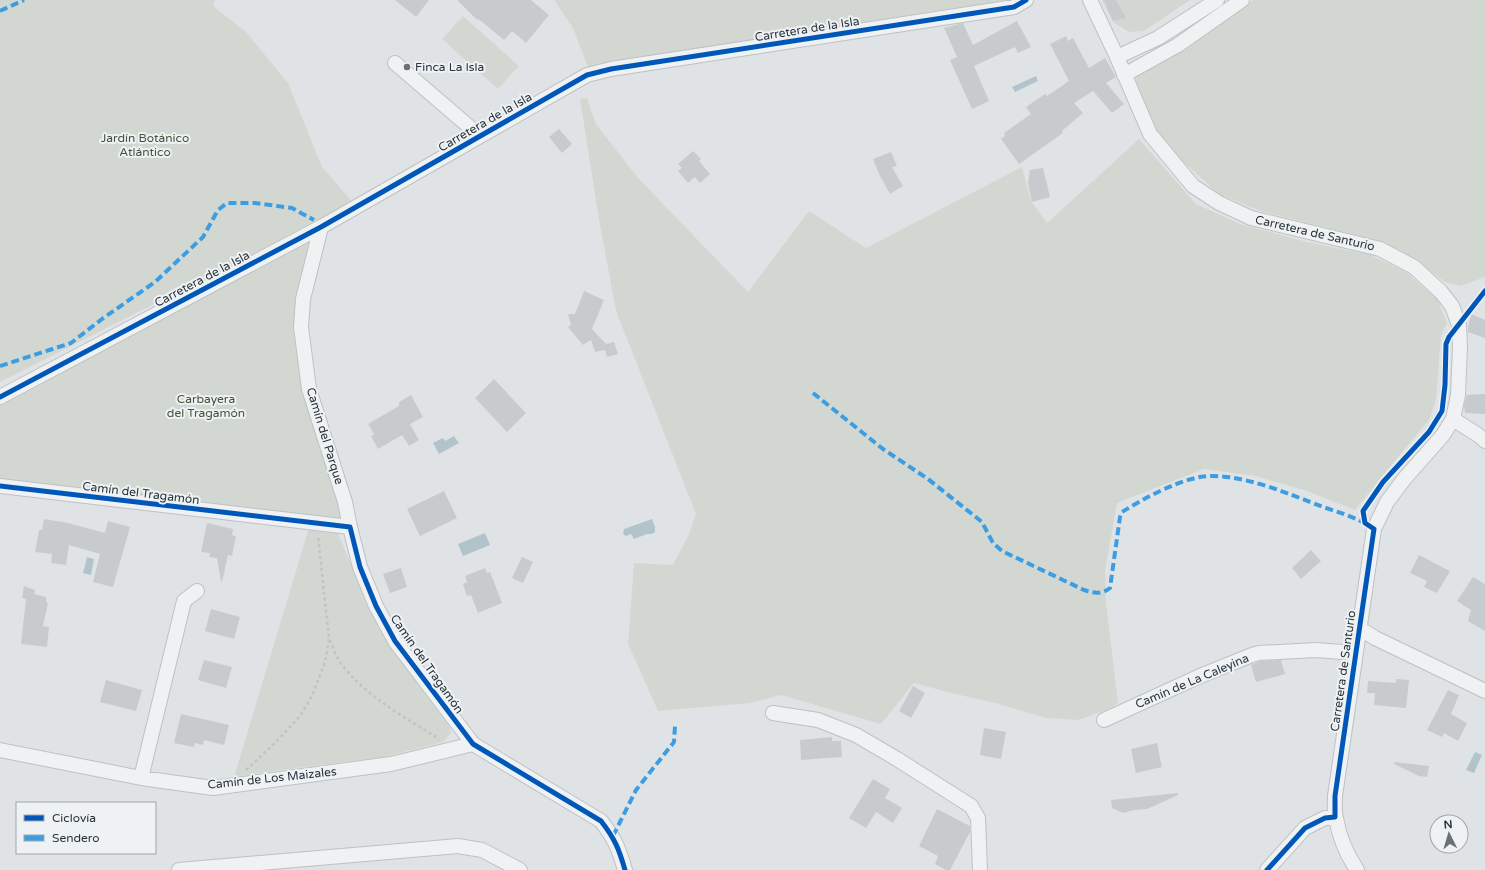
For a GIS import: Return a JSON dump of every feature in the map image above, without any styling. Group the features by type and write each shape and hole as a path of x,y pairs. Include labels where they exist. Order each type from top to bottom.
{"street":[{"name":"Carretera de la Isla","path":"0,397 321,227 587,75 610,69 1014,7 1026,0"},
{"path":"1090,0 1117,57 1158,38 1217,0"},
{"path":"1124,75 1178,45 1242,0"},
{"name":"Carretera de Santurio","path":"1117,57 1150,134 1194,186 1219,203 1251,218 1380,249 1414,267 1441,292 1452,306 1459,325 1460,347 1458,395 1453,419 1443,435 1405,478 1387,502 1374,529 1335,796 1335,817 1342,840 1357,870"},
{"path":"395,63 480,136"},
{"name":"Camín del Parque","path":"321,227 303,299 301,327 309,389 345,502 350,527"},
{"path":"1453,419 1478,435 1485,442"},
{"name":"Camín del Tragamón","path":"0,486 350,527 360,567 376,606 395,640 473,744 602,821 613,836 620,852 625,870"},
{"path":"141,778 184,601 197,591"},
{"path":"1360,628 1376,638 1485,691"},
{"name":"Camín de La Caleyina","path":"1104,720 1200,676 1259,653 1316,650 1355,653"},
{"path":"773,713 818,720 856,735 971,806 978,818 980,870"},
{"name":"Camín de Los Maizales","path":"0,750 141,778 213,788 391,764 473,744"},
{"path":"1267,870 1305,828 1325,818 1335,817"},
{"path":"179,870 294,865 458,846 482,850 520,870"}],"path":[{"path":"316,524 330,640 340,662 361,685 391,709 454,748"},
{"path":"238,784 243,773 275,743 300,716 312,696 325,662 330,640"}],"green space":[{"name":"Jardín Botánico Atlántico","path":"0,0 215,0 213,6 246,32 288,83 322,167 351,200 320,220 0,382"},
{"path":"554,0 1012,0 588,67 573,28"},
{"path":"1102,0 1190,0 1144,31 1129,32 1113,22"},
{"path":"1253,0 1485,0 1485,277 1461,286 1445,282 1402,251 1372,239 1260,211 1219,194 1179,158 1157,130 1149,116 1136,80 1138,72 1219,24"},
{"path":"463,16 519,66 498,89 442,39"},
{"path":"587,98 596,124 638,178 748,292 809,211 866,248 1022,167 1031,201 1047,223 1139,139 1196,204 1240,224 1307,242 1371,255 1406,272 1437,299 1447,323 1441,335 1436,400 1429,420 1355,510 1307,491 1255,476 1204,469 1117,503 1105,571 1106,602 1118,703 1109,709 1078,720 1046,718 995,703 914,683 881,724 781,695 750,703 658,711 628,644 634,563 673,565 689,534 696,514 616,311 598,214 580,99"},
{"name":"Carbayera del Tragamón","path":"321,227 303,299 309,389 350,527 0,486 0,397"},
{"path":"309,528 335,531 338,534 377,625 449,726 451,733 443,742 383,757 234,777"}],"shaded area":[{"path":"1036,76 1038,81 1015,92 1012,87"},
{"path":"454,436 459,443 439,454 433,443 443,438 445,441"},
{"path":"652,519 655,532 652,534 647,534 634,539 631,534 626,536 623,534 624,529"},
{"path":"485,533 490,545 463,556 458,544"},
{"path":"87,557 94,559 91,575 83,573"},
{"path":"1475,752 1482,755 1474,773 1466,770"}],"building":[{"path":"395,0 429,0 416,17"},
{"path":"457,0 531,0 549,15 526,43 512,31 504,40 481,21 475,18"},
{"path":"1104,0 1116,0 1126,18 1113,21"},
{"path":"1017,21 1031,47 1018,53 1015,47 974,66 989,101 972,109 950,60 957,57 944,28 963,23 973,45"},
{"path":"1066,36 1068,41 1073,38 1089,68 1105,58 1116,77 1106,83 1124,104 1112,113 1093,91 1074,103 1083,113 1062,131 1063,133 1019,164 1001,139 1005,136 1004,133 1031,114 1026,107 1045,94 1047,96 1069,81 1050,44"},
{"path":"559,129 572,144 562,153 549,137"},
{"path":"693,151 701,159 699,161 710,174 700,183 695,177 688,183 678,171 682,168 678,164"},
{"path":"891,152 897,166 892,167 903,186 890,194 873,159"},
{"path":"1043,168 1050,197 1032,202 1028,183 1030,170"},
{"path":"584,291 604,300 592,329 606,344 614,342 618,354 607,357 605,350 595,352 591,340 583,345 568,327 571,325 568,314 575,314"},
{"path":"1471,314 1485,320 1485,338 1468,332"},
{"path":"494,379 526,413 507,432 475,398"},
{"path":"1485,394 1485,414 1465,413 1464,406 1467,395"},
{"path":"411,395 423,417 410,424 419,440 409,446 402,435 378,449 371,436 374,434 368,424 399,406 399,402"},
{"path":"444,491 457,518 420,536 407,509"},
{"path":"44,519 68,523 105,533 108,521 130,527 113,587 93,582 100,554 69,545 66,565 51,563 52,554 35,552 39,530 42,530"},
{"path":"207,523 233,529 232,535 236,536 232,556 228,555 222,582 217,558 209,557 210,553 201,552"},
{"path":"1311,550 1321,561 1301,579 1292,568"},
{"path":"1419,555 1450,571 1437,593 1424,587 1427,581 1410,573"},
{"path":"522,557 533,562 523,583 512,578"},
{"path":"401,568 407,587 390,593 383,574"},
{"path":"485,568 487,573 490,572 502,603 478,613 471,595 467,596 463,584 467,582 465,576"},
{"path":"1473,577 1485,584 1485,631 1468,621 1471,610 1457,601"},
{"path":"24,586 35,590 34,594 46,597 46,602 48,603 43,626 49,627 47,647 21,644 26,599 22,598"},
{"path":"211,609 240,617 234,639 205,631"},
{"path":"204,660 232,667 226,688 198,680"},
{"path":"1281,660 1285,674 1256,682 1251,665 1260,661"},
{"path":"1396,679 1409,680 1406,708 1374,705 1375,693 1367,693 1368,681 1396,683"},
{"path":"106,680 142,690 136,711 100,702"},
{"path":"913,686 925,693 911,718 899,711"},
{"path":"1448,690 1459,695 1451,714 1467,723 1458,741 1444,733 1442,737 1427,730"},
{"path":"181,714 229,725 224,745 204,740 203,745 195,743 194,747 174,743"},
{"path":"984,728 1006,732 1001,759 980,755"},
{"path":"832,737 832,741 841,741 842,757 801,760 800,740"},
{"path":"1157,743 1162,767 1136,773 1131,749"},
{"path":"1395,762 1429,766 1427,777 1419,776 1394,764"},
{"path":"873,779 890,789 885,798 902,808 893,823 876,812 866,828 849,818"},
{"path":"1178,793 1178,795 1147,809 1123,813 1112,808 1111,800"},
{"path":"937,809 970,826 970,832 950,870 946,870 935,864 938,856 919,846"}],"marked path":[{"path":"0,11 24,0"},
{"path":"0,366 71,343 102,319 155,282 203,237 218,210 227,203 255,203 292,208 314,220"},
{"path":"813,393 883,449 928,479 982,522 993,543 1002,551 1091,592 1103,592 1110,588 1122,512 1160,491 1190,479 1215,476 1246,480 1279,490 1350,516 1366,524"},
{"path":"613,836 636,790 674,742 675,726"}],"cycle path":[{"path":"0,397 321,227 587,75 611,69 1014,7 1026,0"},
{"path":"1267,870 1305,828 1325,818 1335,817 1335,796 1374,529 1365,523 1363,511 1383,482 1429,432 1442,411 1445,385 1446,344 1449,337 1485,291"},
{"path":"0,486 350,527 360,567 376,606 395,641 473,744 601,821 616,844 625,870"}],"place":[{"name":"Finca La Isla","path":"407,67"}]}
